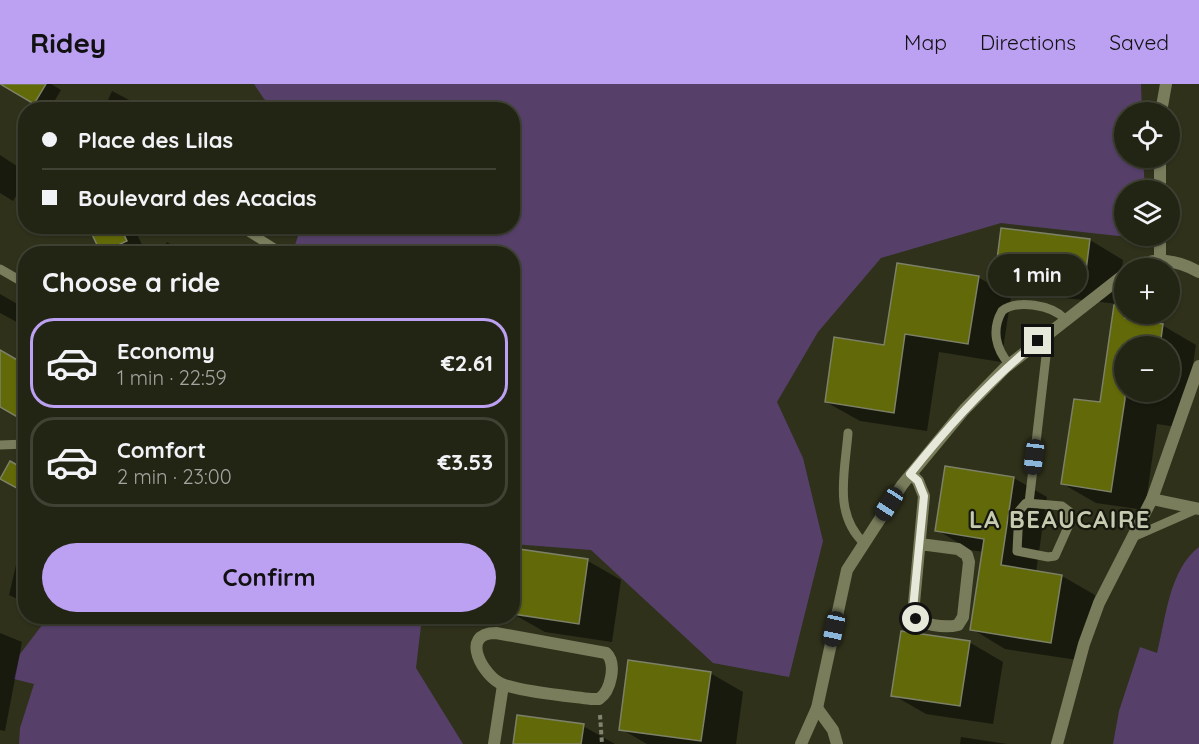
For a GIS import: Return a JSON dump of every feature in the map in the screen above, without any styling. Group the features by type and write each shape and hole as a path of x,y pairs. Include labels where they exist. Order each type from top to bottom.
{"street":[{"path":"1163,102 1166,84"},
{"path":"1180,264 1199,272"},
{"path":"801,744 817,708 847,570 910,474 964,410 1009,364 1114,282"},
{"path":"1056,744 1084,644 1099,603 1152,499 1199,366"},
{"path":"910,474 918,481 924,496 913,614 923,623 958,625 963,617 967,555 958,549 920,544"},
{"path":"1152,499 1199,507"},
{"path":"496,633 606,653 612,664 606,692 599,699 503,685 487,670 476,647 478,638 486,634 496,633"},
{"path":"494,744 503,685"},
{"path":"817,708 833,730 837,744"}],"lane":[{"path":"252,234 271,246"},
{"path":"0,269 18,279"},
{"path":"1009,364 1000,352 996,339 999,315 1005,309 1020,305 1050,310 1065,319"},
{"path":"1029,503 1046,356 1038,341"},
{"path":"848,433 843,508 851,529 864,543"},
{"path":"0,445 18,444"},
{"path":"1024,503 1029,503 1062,506 1071,514 1066,534 1055,556 1048,557 1017,551 1019,511 1024,503"},
{"path":"1131,538 1199,507"}],"path":[{"path":"599,699 602,744"}],"shaded area":[{"path":"254,84 1141,84 1142,102 1114,102 1114,168 1144,168 1144,180 1114,180 1114,235 1001,223 881,258 818,332 777,402 803,458 823,541 789,677 713,663 591,550 520,545 520,246 295,246 299,234 520,234 520,102 269,102 264,99"},
{"path":"1199,547 1199,744 1113,744 1119,711 1140,647 1157,653 1175,581 1181,568"},
{"path":"43,624 421,624 416,668 463,744 19,744 20,728 34,684 14,679 20,654"}],"building":[{"path":"0,84 46,84 35,102 31,102"},
{"path":"1001,228 1090,239 1084,286 995,276"},
{"path":"92,234 124,234 127,241 116,246 98,246"},
{"path":"897,263 979,276 968,344 905,334 894,413 825,402 834,337 884,345"},
{"path":"1114,305 1114,324 1163,324 1161,336 1114,336 1114,402 1125,402 1111,492 1061,484 1074,399 1100,402"},
{"path":"0,350 18,360 18,417 0,407"},
{"path":"10,461 18,466 18,489 0,479"},
{"path":"945,466 1014,477 1001,565 1062,575 1051,643 970,630 984,539 935,531"},
{"path":"520,549 588,559 579,624 520,615"},
{"path":"901,631 970,641 960,706 891,696"},
{"path":"628,660 711,672 701,741 619,730"},
{"path":"517,715 584,724 581,744 513,744"}],"district":[{"name":"LA BEAUCAIRE","path":"1060,519"}],"route":[{"path":"916,619 913,609 924,496 918,481 910,474 964,410 1005,368 1038,341"}]}
